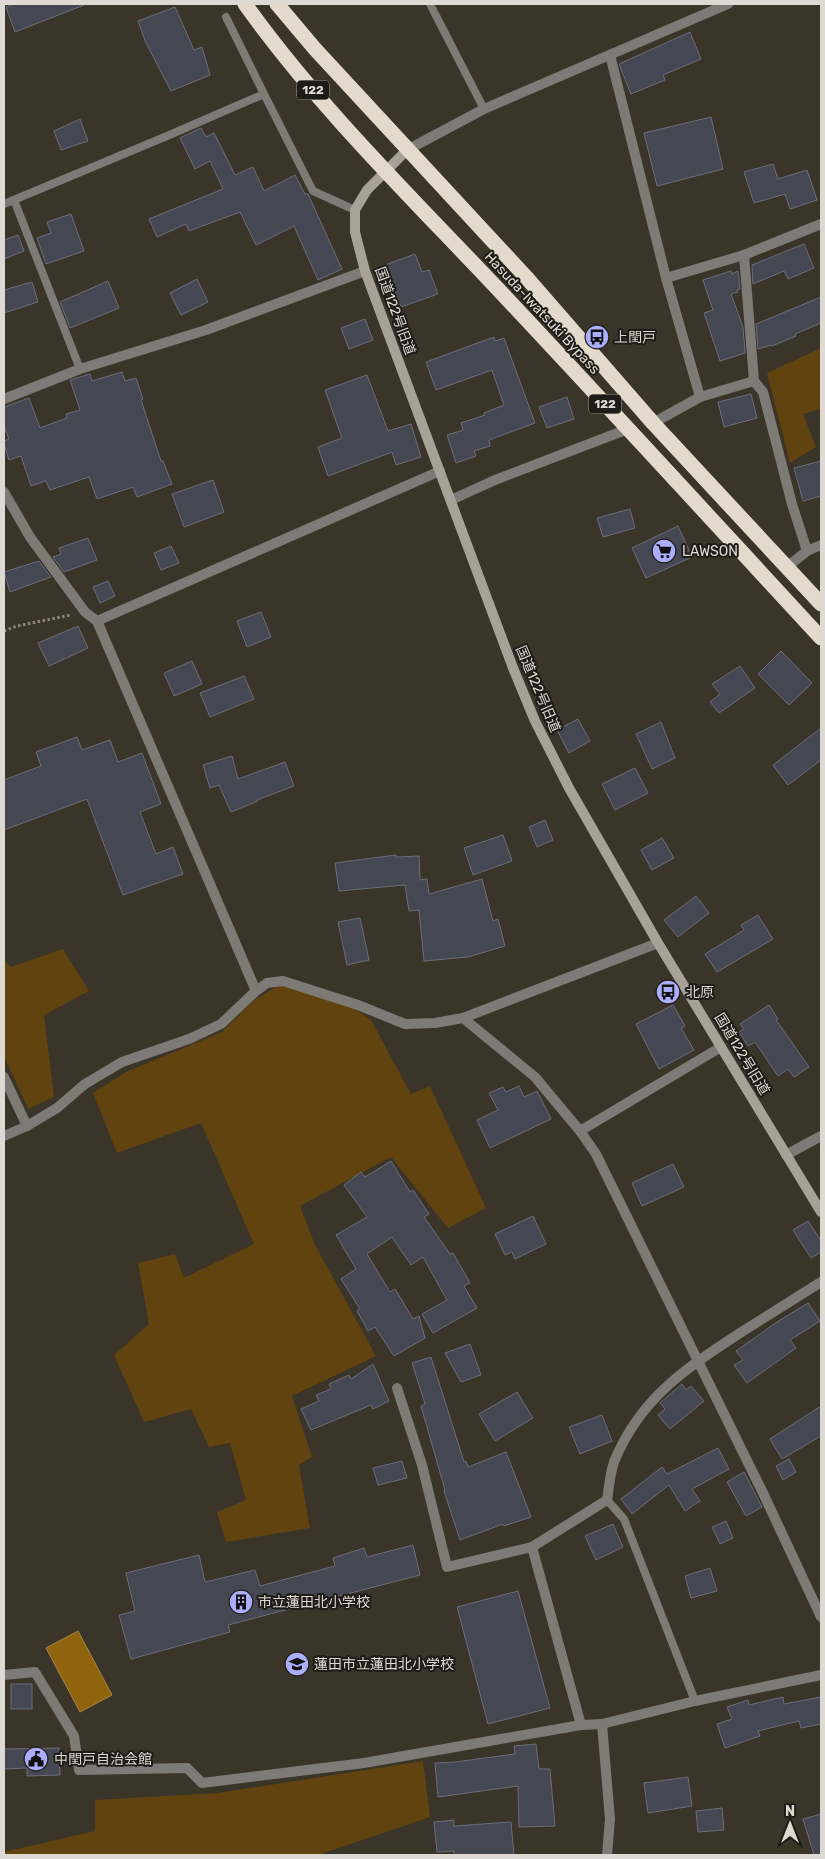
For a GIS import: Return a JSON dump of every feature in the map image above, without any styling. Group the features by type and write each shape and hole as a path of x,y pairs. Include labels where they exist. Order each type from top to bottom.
{"highway":[{"name":"Hasuda-Iwatsuki Bypass","path":"244,4 268,37 386,172 628,429 821,638"},
{"name":"Hasuda-Iwatsuki Bypass","path":"280,5 315,49 526,278 654,423 821,604"}],"street":[{"path":"355,210 367,190 407,150 484,109 728,4"},
{"path":"610,55 666,278 700,397"},
{"name":"国道122号旧道","path":"355,210 355,232 365,271 513,668 535,721 569,788 658,943 821,1212"},
{"path":"666,278 744,255 821,224"},
{"path":"744,255 754,381 763,392 792,504 807,551"},
{"path":"4,399 80,369 206,330 365,271"},
{"path":"654,423 700,397 754,381"},
{"path":"451,500 495,480 628,429"},
{"path":"97,621 440,471"},
{"path":"4,492 30,537 85,612 97,621 256,991"},
{"path":"787,567 807,551 821,545"},
{"path":"4,1136 27,1126 57,1108 85,1084 122,1062 188,1039 221,1024 267,983 282,981 358,1005 405,1024 435,1023 463,1018 658,943"},
{"path":"463,1018 535,1077 580,1131 596,1154 763,1493 821,1617"},
{"path":"580,1131 721,1047"},
{"path":"4,1077 27,1126"},
{"path":"786,1156 821,1136"},
{"path":"397,1388 422,1465 447,1567 532,1547 607,1500 613,1464 628,1435 645,1408 670,1382 697,1361 821,1282"},
{"path":"532,1547 581,1726"},
{"path":"4,1675 36,1672 74,1736 79,1770 188,1768 202,1783 364,1763 602,1724 695,1701 821,1675"},
{"path":"602,1724 610,1819 607,1855"}],"lane":[{"path":"430,4 484,109"},
{"path":"226,17 313,191 355,210"},
{"path":"4,204 264,94"},
{"path":"14,200 80,369"},
{"path":"607,1500 624,1519 695,1701"}],"path":[{"path":"4,631 17,626 85,612"}],"shaded area":[{"path":"821,348 821,409 803,414 816,447 790,463 767,373"},
{"path":"63,949 89,991 44,1015 54,1097 28,1109 4,1056 4,961 11,967"},
{"path":"283,983 348,1004 371,1020 411,1094 430,1086 486,1208 448,1228 391,1157 300,1206 315,1245 376,1356 292,1396 312,1457 299,1465 310,1528 226,1542 217,1512 246,1500 230,1443 209,1447 191,1409 144,1422 114,1355 149,1324 138,1263 175,1254 184,1278 254,1244 201,1123 117,1153 93,1093 126,1072 222,1032 254,1000"},
{"path":"78,1631 112,1695 80,1712 46,1648"},
{"path":"423,1761 430,1817 318,1855 4,1855 4,1852 95,1831 95,1800 218,1793"}],"building":[{"path":"14,4 84,5 15,32 6,7"},
{"path":"175,7 194,50 202,47 210,75 171,91 146,43 138,21"},
{"path":"690,32 701,59 663,75 665,80 631,94 619,64"},
{"path":"711,117 723,169 657,186 644,133"},
{"path":"80,119 88,141 61,150 54,131"},
{"path":"201,128 206,137 214,133 235,175 253,167 264,191 295,175 305,194 308,194 342,269 318,280 294,226 256,245 240,212 189,231 186,224 157,237 149,219 223,189 210,161 195,169 180,138"},
{"path":"773,164 778,179 807,170 817,200 790,209 785,194 754,203 744,172"},
{"path":"71,214 84,251 46,264 37,238 51,233 47,222"},
{"path":"18,235 24,251 4,259 4,240"},
{"path":"804,244 814,268 788,279 784,271 753,284 752,265"},
{"path":"415,254 422,272 429,270 438,294 401,307 385,265"},
{"path":"731,271 732,274 738,271 740,289 737,290 738,292 731,294 743,327 745,353 720,361 704,313 713,310 703,280"},
{"path":"197,279 208,302 181,315 170,293"},
{"path":"108,281 119,308 70,328 60,302"},
{"path":"32,282 38,302 4,313 4,290"},
{"path":"821,297 821,323 772,346 758,349 756,324"},
{"path":"365,319 373,340 349,349 341,328"},
{"path":"494,337 495,341 504,338 535,423 489,440 490,446 474,451 476,456 456,463 447,435 463,430 461,423 485,415 484,413 504,405 492,370 436,390 426,362"},
{"path":"122,372 125,381 136,378 143,399 141,400 161,461 163,461 172,484 137,497 133,487 97,499 89,477 50,490 46,481 31,486 21,456 9,460 4,444 4,441 9,439 4,426 4,407 29,398 40,428 67,418 66,414 80,410 70,380 90,374 92,381"},
{"path":"367,375 388,431 411,424 421,457 396,465 392,452 328,476 318,447 342,438 325,390"},
{"path":"751,394 757,418 724,427 718,402"},
{"path":"567,397 574,419 547,428 539,407"},
{"path":"821,461 821,496 803,501 794,468"},
{"path":"213,480 224,512 184,527 172,494"},
{"path":"630,509 635,528 603,537 597,518"},
{"path":"678,526 692,557 646,578 632,548"},
{"path":"88,538 97,560 64,572 53,557 61,554 59,548"},
{"path":"171,546 179,563 161,570 154,553"},
{"path":"39,561 51,577 10,592 4,572"},
{"path":"108,581 115,596 100,603 93,587"},
{"path":"261,612 271,637 247,647 237,621"},
{"path":"78,626 88,648 49,666 38,643"},
{"path":"781,651 812,683 789,705 758,674"},
{"path":"192,661 202,684 174,696 164,673"},
{"path":"740,666 755,688 719,713 710,702 720,694 712,684"},
{"path":"244,676 254,699 210,717 200,693"},
{"path":"578,719 590,741 569,753 557,730"},
{"path":"661,722 675,758 652,769 636,734"},
{"path":"821,728 821,760 788,785 773,765"},
{"path":"77,737 82,750 110,740 118,762 142,753 161,804 140,812 156,854 173,847 183,874 123,895 87,799 4,830 4,780 41,766 36,752"},
{"path":"232,756 238,779 285,762 294,786 231,812 219,785 210,788 203,765"},
{"path":"635,768 648,793 615,810 602,784"},
{"path":"545,820 553,840 537,847 529,827"},
{"path":"503,835 512,861 473,875 464,848"},
{"path":"662,838 674,858 652,870 641,850"},
{"path":"396,855 396,857 419,856 420,880 427,879 429,894 482,879 493,921 498,919 505,946 468,957 424,961 419,910 409,911 405,885 339,891 335,863"},
{"path":"696,896 709,913 678,937 664,920"},
{"path":"758,915 773,939 717,972 705,954 744,930 741,925"},
{"path":"360,918 369,960 347,965 338,922"},
{"path":"673,1005 685,1026 681,1028 694,1050 659,1069 636,1024"},
{"path":"769,1005 778,1019 776,1020 809,1067 794,1077 788,1069 778,1076 755,1042 748,1046 739,1032 744,1029 740,1024"},
{"path":"519,1086 524,1097 537,1091 551,1119 490,1148 477,1120 498,1110 489,1093 503,1087 506,1092"},
{"path":"391,1161 410,1192 413,1190 429,1214 424,1217 450,1254 453,1253 470,1283 464,1286 477,1308 433,1333 422,1314 447,1300 423,1257 411,1265 392,1237 367,1254 390,1292 395,1289 413,1319 419,1316 425,1338 394,1356 375,1327 368,1331 357,1311 360,1309 341,1279 356,1269 336,1235 367,1217 344,1185 361,1172 365,1177"},
{"path":"673,1164 684,1187 642,1206 632,1183"},
{"path":"533,1216 546,1244 515,1259 512,1252 505,1255 495,1234"},
{"path":"808,1221 821,1241 821,1252 811,1258 793,1230"},
{"path":"808,1303 820,1321 790,1340 796,1348 747,1383 734,1365 743,1360 736,1351"},
{"path":"470,1344 481,1375 461,1382 445,1353"},
{"path":"431,1357 464,1462 466,1461 468,1467 506,1452 531,1517 504,1526 503,1524 460,1540 444,1491 421,1406 425,1404 412,1363"},
{"path":"373,1364 389,1401 373,1409 371,1405 311,1430 301,1409 319,1401 316,1395 331,1389 329,1384 349,1375 351,1379"},
{"path":"682,1384 686,1390 691,1386 704,1401 670,1429 658,1415 665,1409 660,1403"},
{"path":"517,1392 533,1418 495,1441 479,1414"},
{"path":"821,1406 821,1436 782,1459 770,1439"},
{"path":"602,1415 612,1441 580,1454 569,1427"},
{"path":"718,1448 729,1469 692,1489 700,1501 685,1511 669,1485 632,1514 621,1499 662,1467 667,1474"},
{"path":"789,1459 796,1472 783,1480 776,1466"},
{"path":"402,1461 407,1478 378,1485 373,1468"},
{"path":"744,1472 762,1507 746,1516 727,1482"},
{"path":"726,1521 733,1538 720,1544 712,1527"},
{"path":"613,1524 623,1547 596,1560 585,1536"},
{"name":"市立蓮田北小学校","path":"413,1545 420,1575 228,1625 230,1632 131,1659 119,1615 135,1611 126,1573 199,1555 205,1582 255,1570 260,1586 335,1566 333,1558 364,1548 367,1557"},
{"path":"710,1568 717,1591 691,1598 685,1576"},
{"path":"518,1591 550,1708 488,1724 457,1607"},
{"path":"11,1684 32,1684 32,1709 11,1709"},
{"path":"783,1697 784,1704 821,1697 821,1724 801,1728 799,1721 758,1731 760,1736 725,1748 717,1724 732,1719 727,1707 748,1700 749,1705"},
{"path":"536,1744 539,1769 550,1769 555,1826 519,1827 518,1786 438,1797 435,1763 515,1754 514,1746"},
{"path":"59,1748 60,1775 27,1776 27,1768 4,1769 4,1749"},
{"path":"688,1777 692,1806 648,1813 644,1783"},
{"path":"722,1808 724,1830 698,1832 696,1811"},
{"path":"821,1814 821,1855 814,1855 803,1819"},
{"path":"454,1820 454,1826 511,1822 514,1855 454,1855 454,1851 437,1852 434,1822"}],"place":[{"name":"上閏戸","path":"597,337"},
{"name":"LAWSON","path":"664,551"},
{"name":"北原","path":"668,992"},
{"name":"市立蓮田北小学校","path":"241,1602"},
{"name":"蓮田市立蓮田北小学校","path":"297,1664"},
{"name":"中閏戸自治会館","path":"36,1759"}]}
